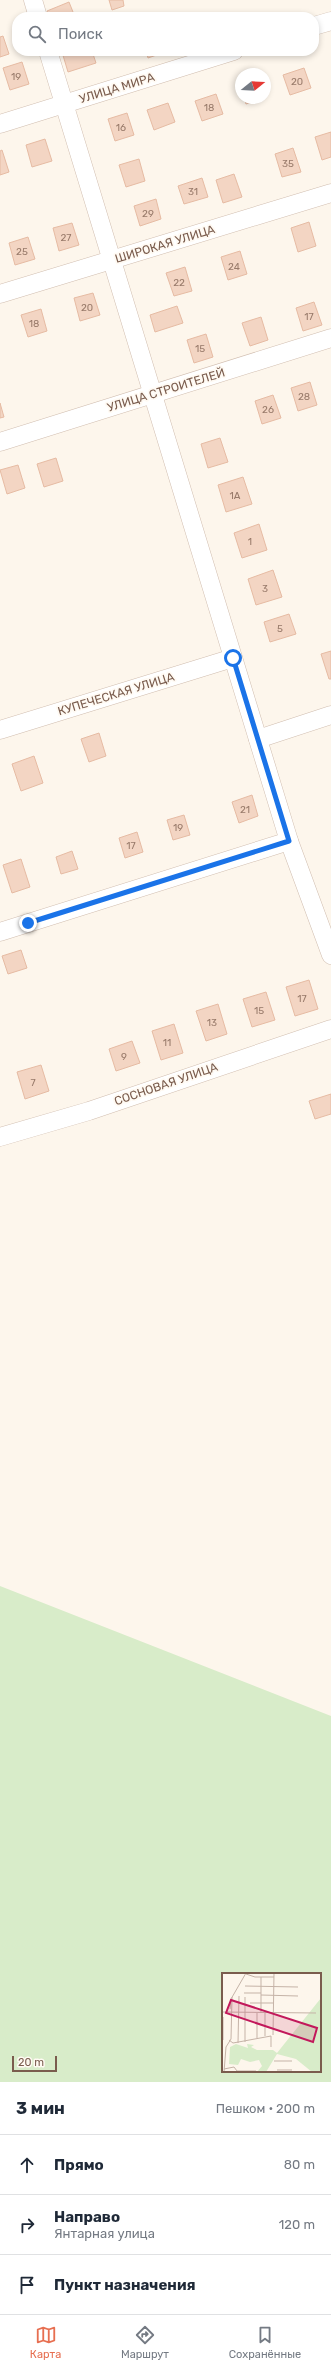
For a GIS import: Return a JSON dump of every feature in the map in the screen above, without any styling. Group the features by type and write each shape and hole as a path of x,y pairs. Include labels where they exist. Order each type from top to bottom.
{"street":[{"path":"32,0 36,12"},
{"path":"319,25 331,21"},
{"path":"50,56 113,259 289,841 331,955"},
{"name":"УЛИЦА МИРА","path":"0,124 218,56"},
{"name":"ШИРОКАЯ УЛИЦА","path":"0,294 331,193"},
{"name":"УЛИЦА СТРОИТЕЛЕЙ","path":"0,442 331,338"},
{"name":"КУПЕЧЕСКАЯ УЛИЦА","path":"0,730 233,658"},
{"path":"258,739 331,715"},
{"path":"0,932 289,841"},
{"name":"СОСНОВАЯ УЛИЦА","path":"0,1137 89,1111 331,1029"}],"green space":[{"path":"0,1586 331,1716 331,2082 0,2082"}],"building":[{"path":"109,0 123,0 124,6 112,10"},
{"path":"69,2 73,12 48,12"},
{"path":"3,36 9,54 0,57 0,37"},
{"path":"63,56 94,56 96,63 68,72"},
{"path":"22,62 29,84 10,90 3,68"},
{"path":"304,68 311,88 290,95 283,75"},
{"path":"216,94 223,114 202,121 195,101"},
{"path":"168,103 175,122 154,130 147,110"},
{"path":"127,113 134,135 115,141 108,119"},
{"path":"331,132 331,157 322,160 315,137"},
{"path":"45,139 52,161 32,167 26,145"},
{"path":"293,148 301,172 282,177 275,154"},
{"path":"2,150 9,172 0,175 0,151"},
{"path":"139,159 145,181 126,187 119,165"},
{"path":"234,174 242,197 223,203 216,180"},
{"path":"202,178 208,197 184,204 178,186"},
{"path":"156,199 161,219 140,226 134,206"},
{"path":"309,222 316,246 298,252 291,228"},
{"path":"72,223 79,245 59,251 53,228"},
{"path":"28,237 35,259 15,265 9,243"},
{"path":"240,251 247,274 228,280 221,257"},
{"path":"185,267 192,291 174,296 166,273"},
{"path":"93,293 100,315 80,321 74,298"},
{"path":"314,302 322,325 303,331 296,308"},
{"path":"177,306 183,323 155,332 150,315"},
{"path":"41,309 47,331 28,337 21,315"},
{"path":"261,317 268,340 250,346 242,323"},
{"path":"206,334 213,357 194,363 187,340"},
{"path":"310,382 317,405 298,411 291,388"},
{"path":"273,395 281,418 262,424 255,401"},
{"path":"0,403 4,417 0,418"},
{"path":"220,438 228,462 208,468 201,444"},
{"path":"56,458 63,481 44,487 37,464"},
{"path":"18,465 25,488 7,494 0,470"},
{"path":"243,477 252,504 226,512 218,485"},
{"path":"259,524 267,550 242,558 234,533"},
{"path":"273,570 282,597 256,605 248,579"},
{"path":"289,614 296,634 270,642 264,622"},
{"path":"331,651 331,679 329,679 321,654"},
{"path":"99,733 106,756 89,762 81,739"},
{"path":"34,756 43,783 21,791 12,764"},
{"path":"252,795 258,816 239,823 232,802"},
{"path":"184,815 190,835 173,840 167,820"},
{"path":"137,832 143,852 125,858 119,838"},
{"path":"72,851 78,869 61,874 56,857"},
{"path":"21,859 30,887 12,893 3,865"},
{"path":"21,950 27,968 8,974 2,956"},
{"path":"309,980 318,1009 295,1016 286,987"},
{"path":"266,992 275,1020 252,1027 243,999"},
{"path":"218,1004 227,1034 206,1041 196,1011"},
{"path":"174,1024 183,1053 161,1060 152,1031"},
{"path":"132,1041 140,1063 116,1071 109,1049"},
{"path":"41,1065 49,1091 25,1099 17,1072"},
{"path":"331,1094 331,1114 315,1119 309,1101"}],"route":[{"path":"28,923 289,841 233,658"}]}
